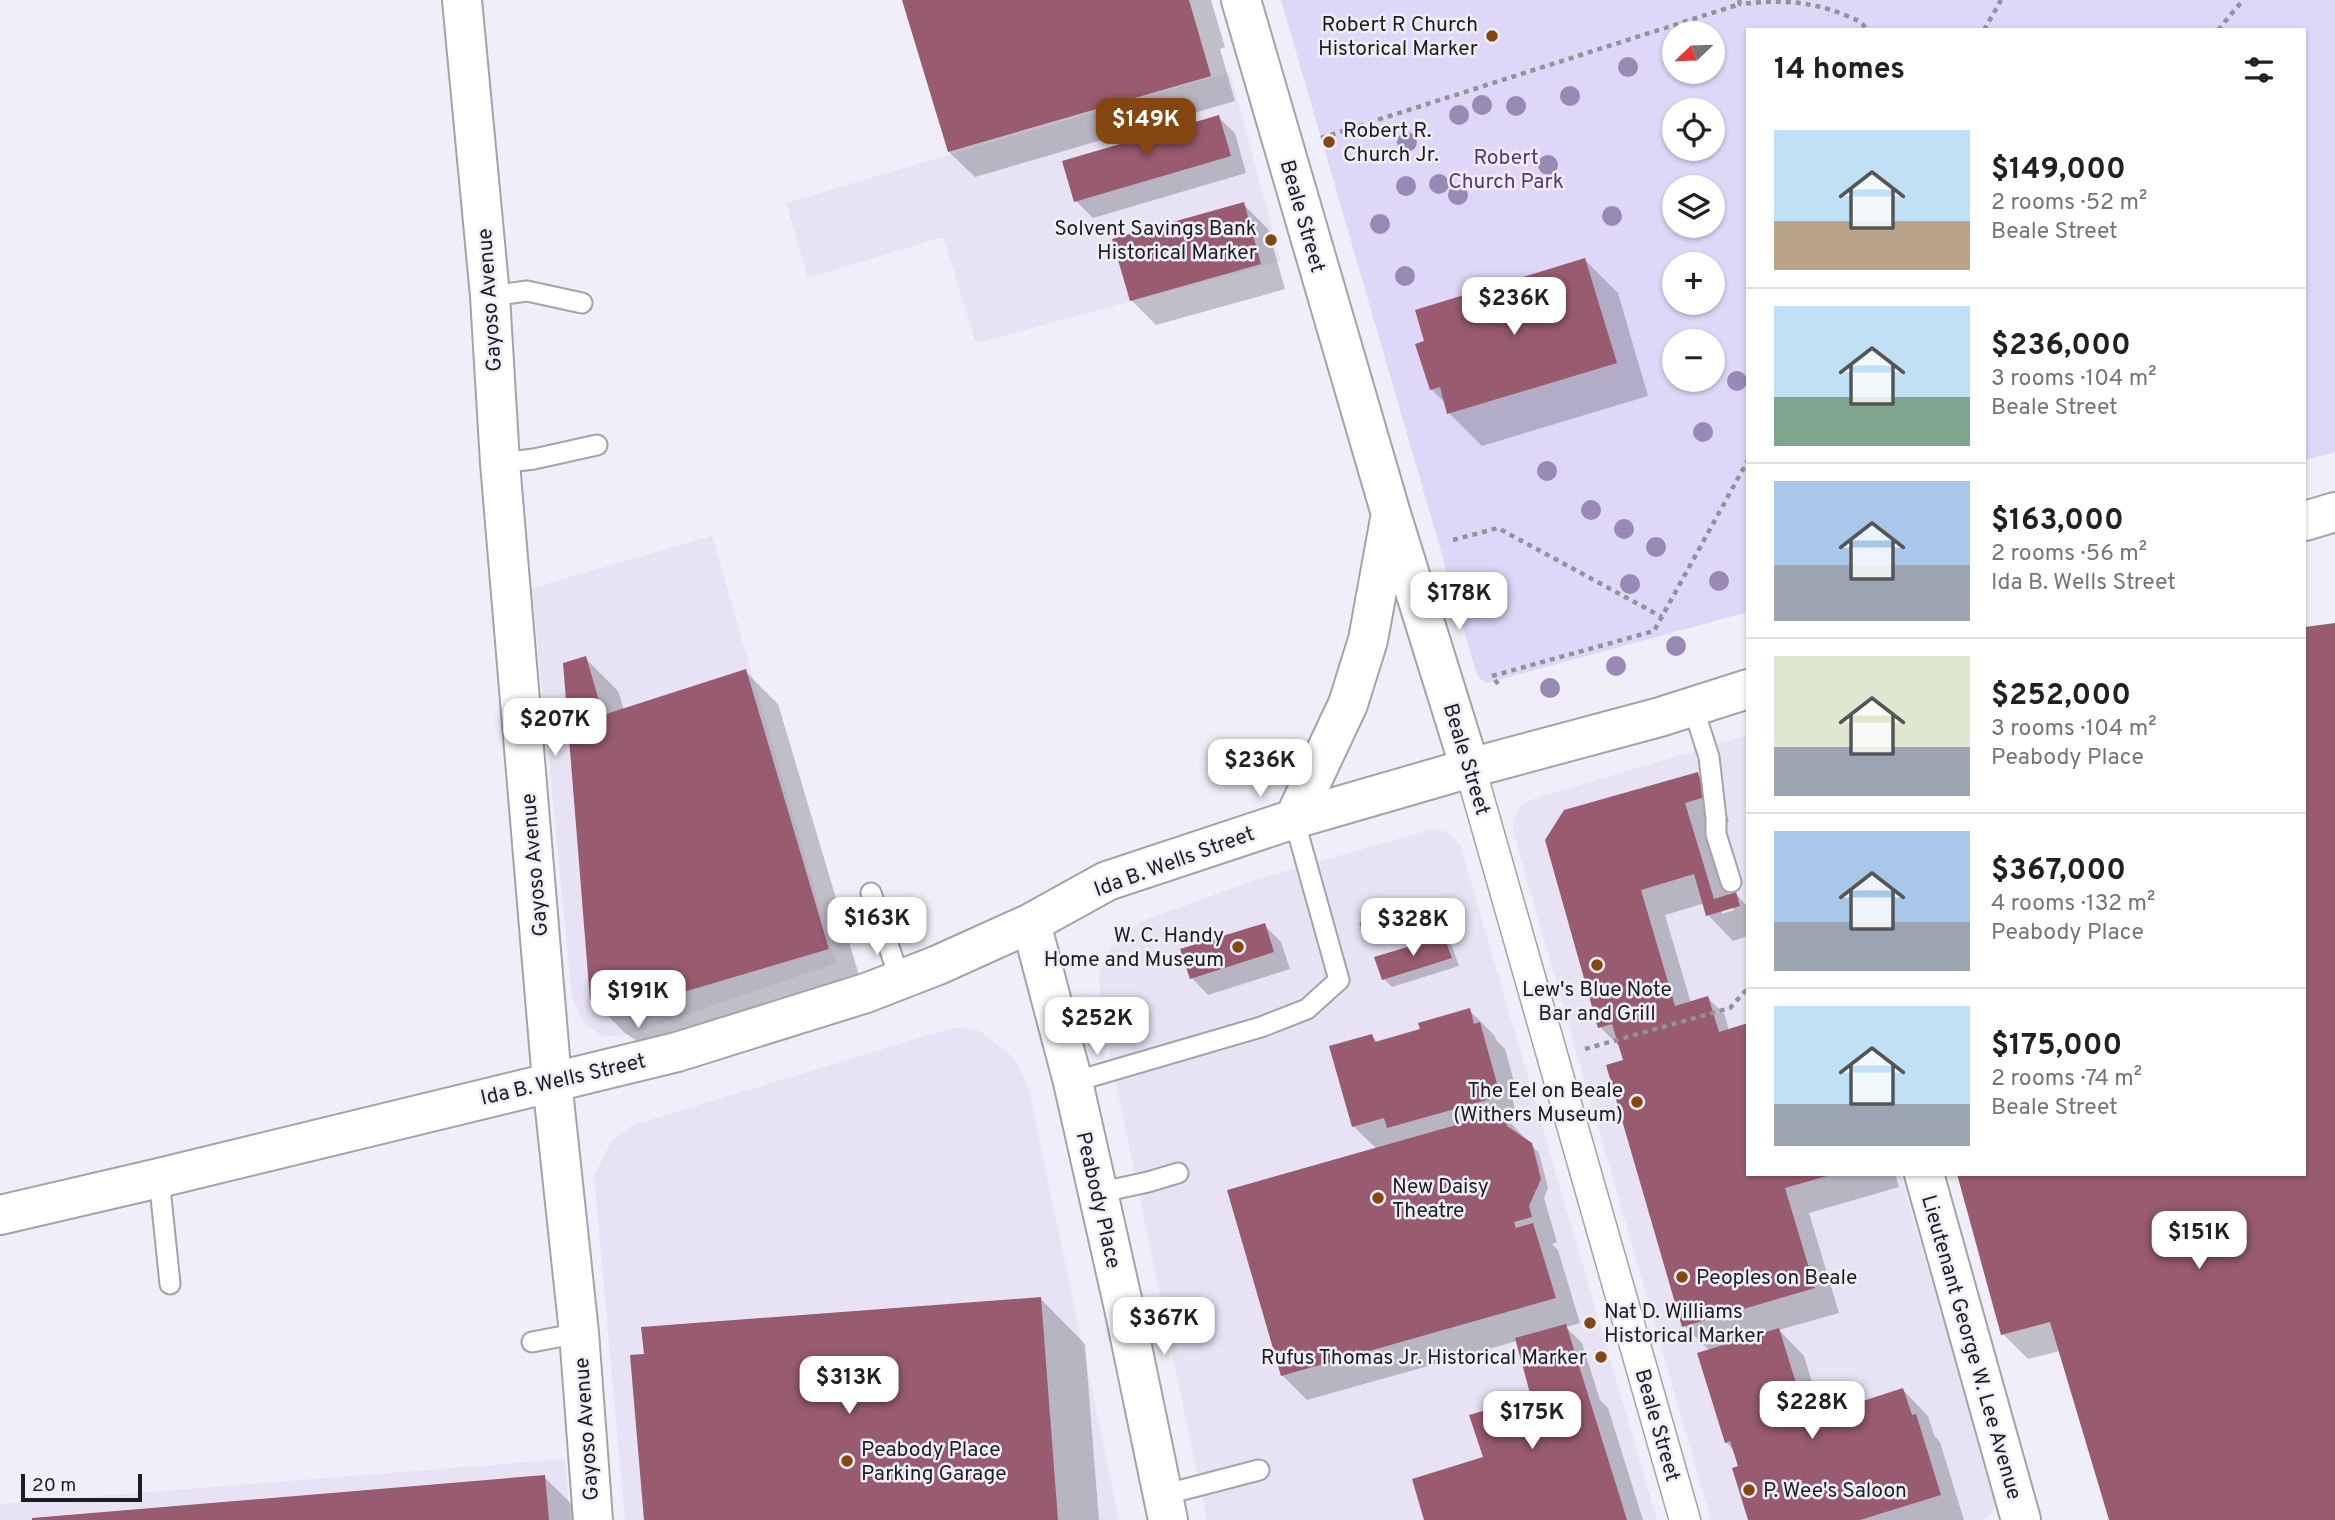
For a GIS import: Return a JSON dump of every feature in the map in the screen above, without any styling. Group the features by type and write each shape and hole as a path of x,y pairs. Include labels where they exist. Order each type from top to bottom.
{"street":[{"name":"Gayoso Avenue","path":"461,0 490,296 500,463 552,1081 579,1333 593,1520"},
{"name":"Beale Street","path":"1241,0 1391,514 1470,768 1685,1520"},
{"path":"2306,521 2335,512"},
{"path":"1294,819 1348,704 1368,640 1391,514"},
{"name":"Ida B. Wells Street","path":"0,1214 677,1052 901,980 1031,923 1107,881 1294,819 1746,690"},
{"name":"Peabody Place","path":"1031,923 1073,1082 1165,1507"},
{"name":"Lieutenant George W. Lee Avenue","path":"1925,1176 2021,1520"}],"lane":[{"path":"490,296 527,292 582,303"},
{"path":"500,463 534,459 597,445"},
{"path":"1693,706 1709,757 1716,834 1731,882"},
{"path":"1073,1082 1261,1027 1307,1009 1339,980 1294,819"},
{"path":"871,893 901,980"},
{"path":"1097,1193 1178,1173"},
{"path":"159,1178 170,1284"},
{"path":"531,1342 579,1333"},
{"path":"1165,1507 1258,1470"}],"path":[{"path":"1985,28 2001,0"},
{"path":"2220,28 2243,0"},
{"path":"1283,150 1740,2 1777,1 1820,5 1863,22 1866,28"},
{"path":"1498,684 1492,676 1654,631 1746,464"},
{"path":"1452,540 1498,528 1662,617"},
{"path":"1360,925 1454,901"},
{"path":"1554,1058 1730,1008 1746,990"}],"shaded area":[{"path":"1230,72 1281,261 976,343 943,237 808,278 786,203"},
{"path":"712,536 836,963 621,1037 600,1035 584,1023 572,997 532,588"},
{"path":"1746,736 1746,1176 1901,1176 1993,1488 1995,1508 1988,1516 1981,1520 1711,1520 1514,835 1513,821 1519,809 1536,798"},
{"path":"1432,829 1447,832 1460,844 1657,1520 1207,1520 1102,1016 1099,975 1106,953 1140,922 1255,880"},
{"path":"957,1028 979,1030 1015,1059 1028,1086 1119,1520 625,1520 594,1176 612,1140 633,1125"},
{"path":"565,1459 570,1520 0,1520 0,1504"}],"green space":[{"name":"Robert Church Park","path":"1281,0 2335,0 2335,452 2306,460 2306,28 1746,28 1746,613 1487,683 1480,679 1475,668"}],"building":[{"path":"902,0 1189,0 1211,76 948,152"},
{"path":"1219,115 1231,156 1074,202 1062,161"},
{"path":"1244,202 1261,264 1130,301 1112,239"},
{"path":"1585,258 1617,363 1447,414 1440,387 1430,390 1415,344 1424,341 1415,310"},
{"path":"2335,623 2335,1520 2109,1520 2050,1322 2001,1335 1958,1176 2306,1176 2306,627"},
{"path":"586,656 603,715 746,669 829,949 609,1014 590,1000 563,663"},
{"path":"1698,772 1705,797 1685,803 1714,899 1736,892 1740,906 1706,916 1694,874 1641,890 1675,1006 1708,996 1719,1032 1746,1024 1746,1176 1827,1176 1785,1188 1815,1288 1682,1327 1606,1065 1623,1060 1612,1024 1598,1028 1545,840 1564,810"},
{"path":"1265,923 1274,952 1190,979 1180,949"},
{"path":"1444,936 1452,958 1382,980 1374,957"},
{"path":"1470,1008 1474,1024 1480,1022 1499,1091 1494,1098 1387,1128 1384,1118 1352,1127 1329,1046 1372,1034 1375,1042 1420,1029 1418,1023"},
{"path":"1502,1112 1507,1126 1532,1143 1541,1179 1529,1206 1532,1217 1514,1222 1516,1228 1533,1223 1556,1298 1281,1376 1227,1190"},
{"name":"Peabody Place Parking Garage","path":"1041,1297 1058,1520 644,1520 630,1355 644,1354 641,1327"},
{"path":"1566,1324 1627,1520 1424,1520 1412,1479 1483,1457 1469,1415 1531,1397 1515,1338"},
{"path":"1779,1328 1807,1419 1903,1388 1912,1415 1916,1414 1941,1495 1860,1520 1748,1520 1732,1468 1738,1466 1730,1441 1725,1443 1697,1353"},
{"path":"545,1475 549,1520 32,1520 32,1518"}],"place":[{"name":"Robert R Church Historical Marker","path":"1492,36"},
{"name":"Robert R. Church Jr.","path":"1329,142"},
{"name":"Solvent Savings Bank Historical Marker","path":"1271,240"},
{"name":"W. C. Handy Home and Museum","path":"1238,947"},
{"name":"Lew's Blue Note Bar and Grill","path":"1597,965"},
{"name":"The Eel on Beale (Withers Museum)","path":"1637,1102"},
{"name":"New Daisy Theatre","path":"1378,1198"},
{"name":"Peoples on Beale","path":"1682,1277"},
{"name":"Nat D. Williams Historical Marker","path":"1590,1323"},
{"name":"Rufus Thomas Jr. Historical Marker","path":"1601,1357"},
{"name":"Peabody Place Parking Garage","path":"847,1461"},
{"name":"P. Wee's Saloon","path":"1749,1490"}]}
